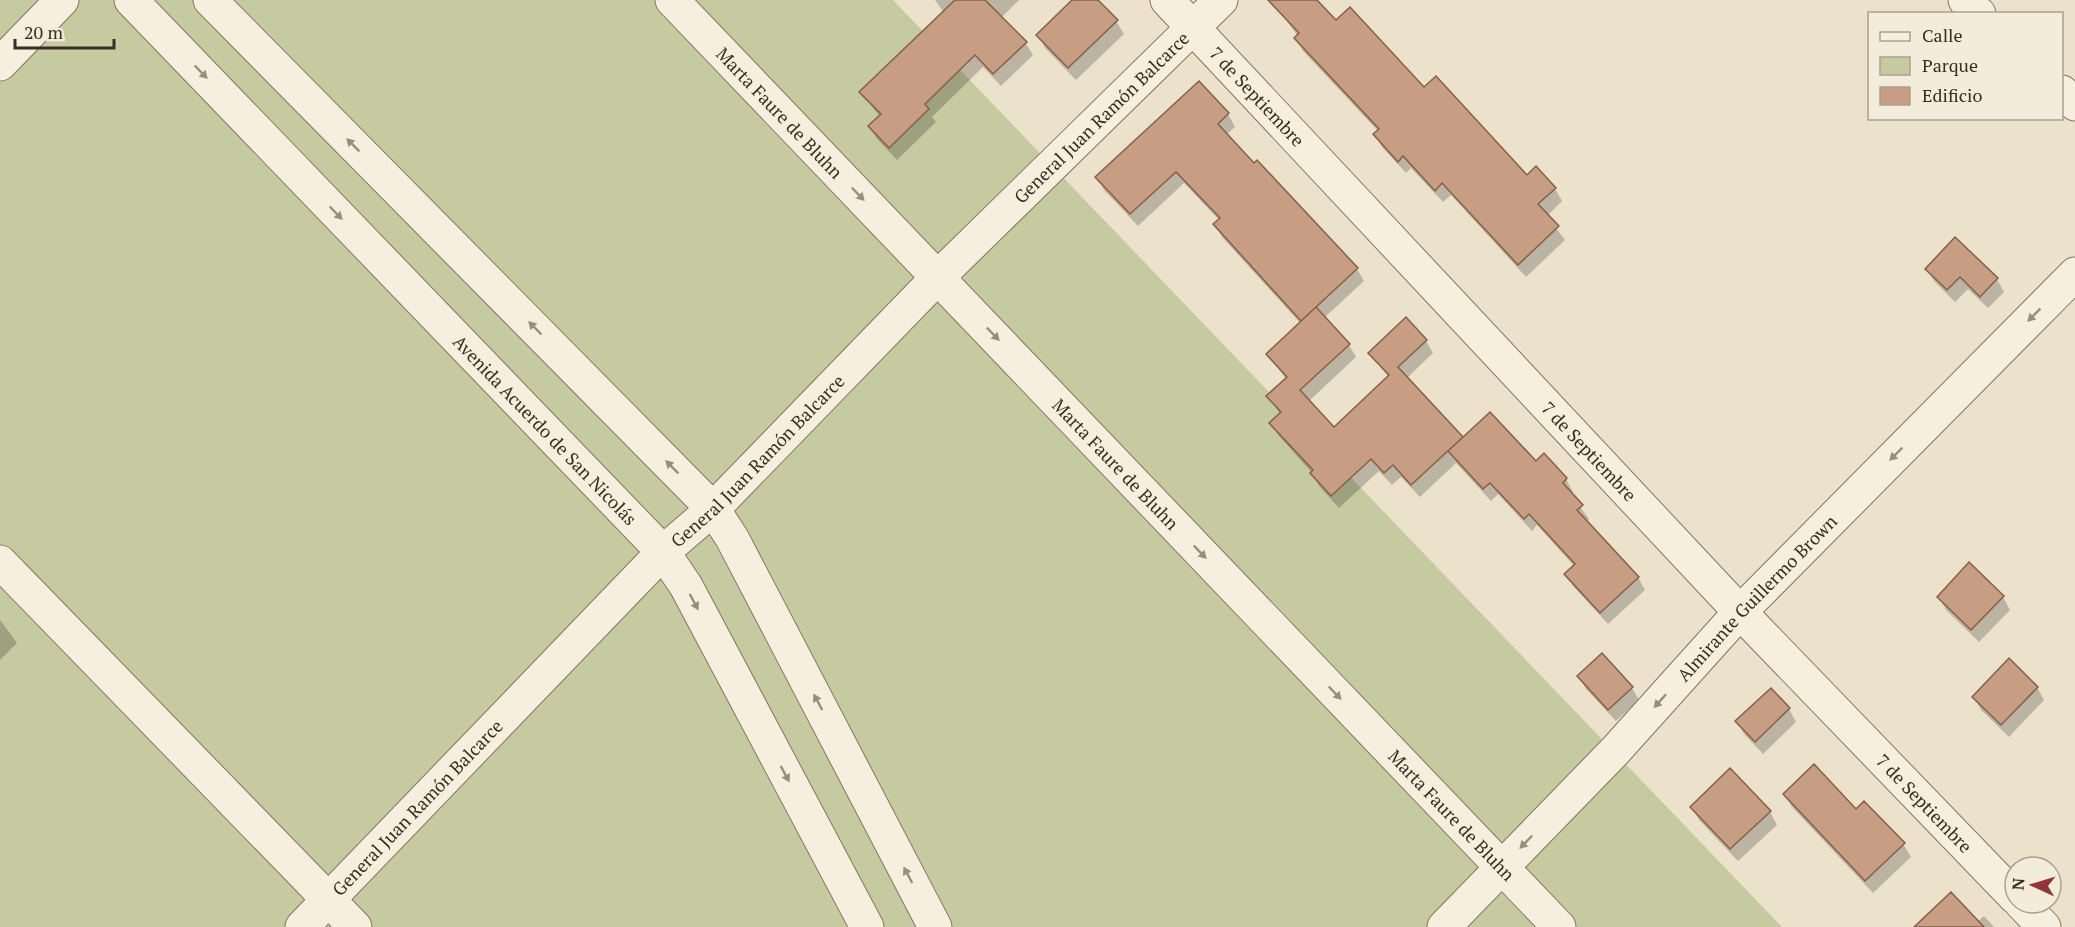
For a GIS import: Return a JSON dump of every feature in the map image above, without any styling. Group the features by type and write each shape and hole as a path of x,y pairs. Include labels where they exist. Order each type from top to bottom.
{"street":[{"path":"0,64 62,0"},
{"name":"Avenida Acuerdo de San Nicolás","path":"131,0 663,552 686,586 867,927"},
{"path":"210,0 713,509 732,538 935,927"},
{"name":"Marta Faure de Bluhn","path":"672,0 1559,927"},
{"name":"7 de Septiembre","path":"1167,0 1740,612 2003,885"},
{"name":"General Juan Ramón Balcarce","path":"302,927 663,552 713,509 938,277 1221,0"},
{"path":"1965,0 1977,12"},
{"path":"2063,94 2075,104"},
{"name":"Almirante Guillermo Brown","path":"1444,927 1616,751 1740,612 2075,274"},
{"path":"0,562 356,927"},
{"path":"2032,915 2044,927"}],"green space":[{"path":"0,0 893,0 1782,927 0,927"}],"building":[{"path":"955,0 985,0 1027,42 993,74 975,55 925,104 929,109 889,148 868,126 881,114 859,92"},
{"path":"1072,0 1098,0 1118,20 1068,68 1036,35"},
{"path":"1268,0 1317,0 1336,20 1350,7 1424,87 1436,76 1527,175 1536,166 1556,188 1538,204 1559,226 1518,265 1442,183 1435,191 1403,156 1398,162 1373,134 1379,129 1294,38 1299,33"},
{"path":"1199,81 1229,113 1218,124 1254,163 1257,160 1358,268 1301,321 1213,224 1220,218 1176,172 1130,214 1095,177"},
{"path":"1955,237 1998,278 1980,297 1960,277 1947,290 1925,269"},
{"path":"1316,307 1350,344 1300,390 1334,427 1389,375 1368,353 1406,317 1427,340 1398,367 1463,437 1411,485 1393,465 1384,473 1371,459 1331,496 1310,473 1313,470 1269,423 1281,412 1266,396 1287,377 1266,354"},
{"path":"1490,412 1536,461 1544,453 1567,478 1563,483 1583,505 1577,510 1639,577 1600,613 1564,574 1575,564 1529,514 1524,519 1490,483 1483,489 1448,451"},
{"path":"1969,562 2004,596 1971,630 1937,597"},
{"path":"1602,653 1633,687 1608,710 1577,676"},
{"path":"2009,658 2038,687 2001,725 1972,697"},
{"path":"1771,688 1790,708 1755,742 1735,721"},
{"path":"1814,764 1856,809 1864,801 1905,843 1865,881 1783,794"},
{"path":"1730,768 1771,811 1730,849 1690,807"},
{"path":"1951,892 1984,927 1914,927"}]}
